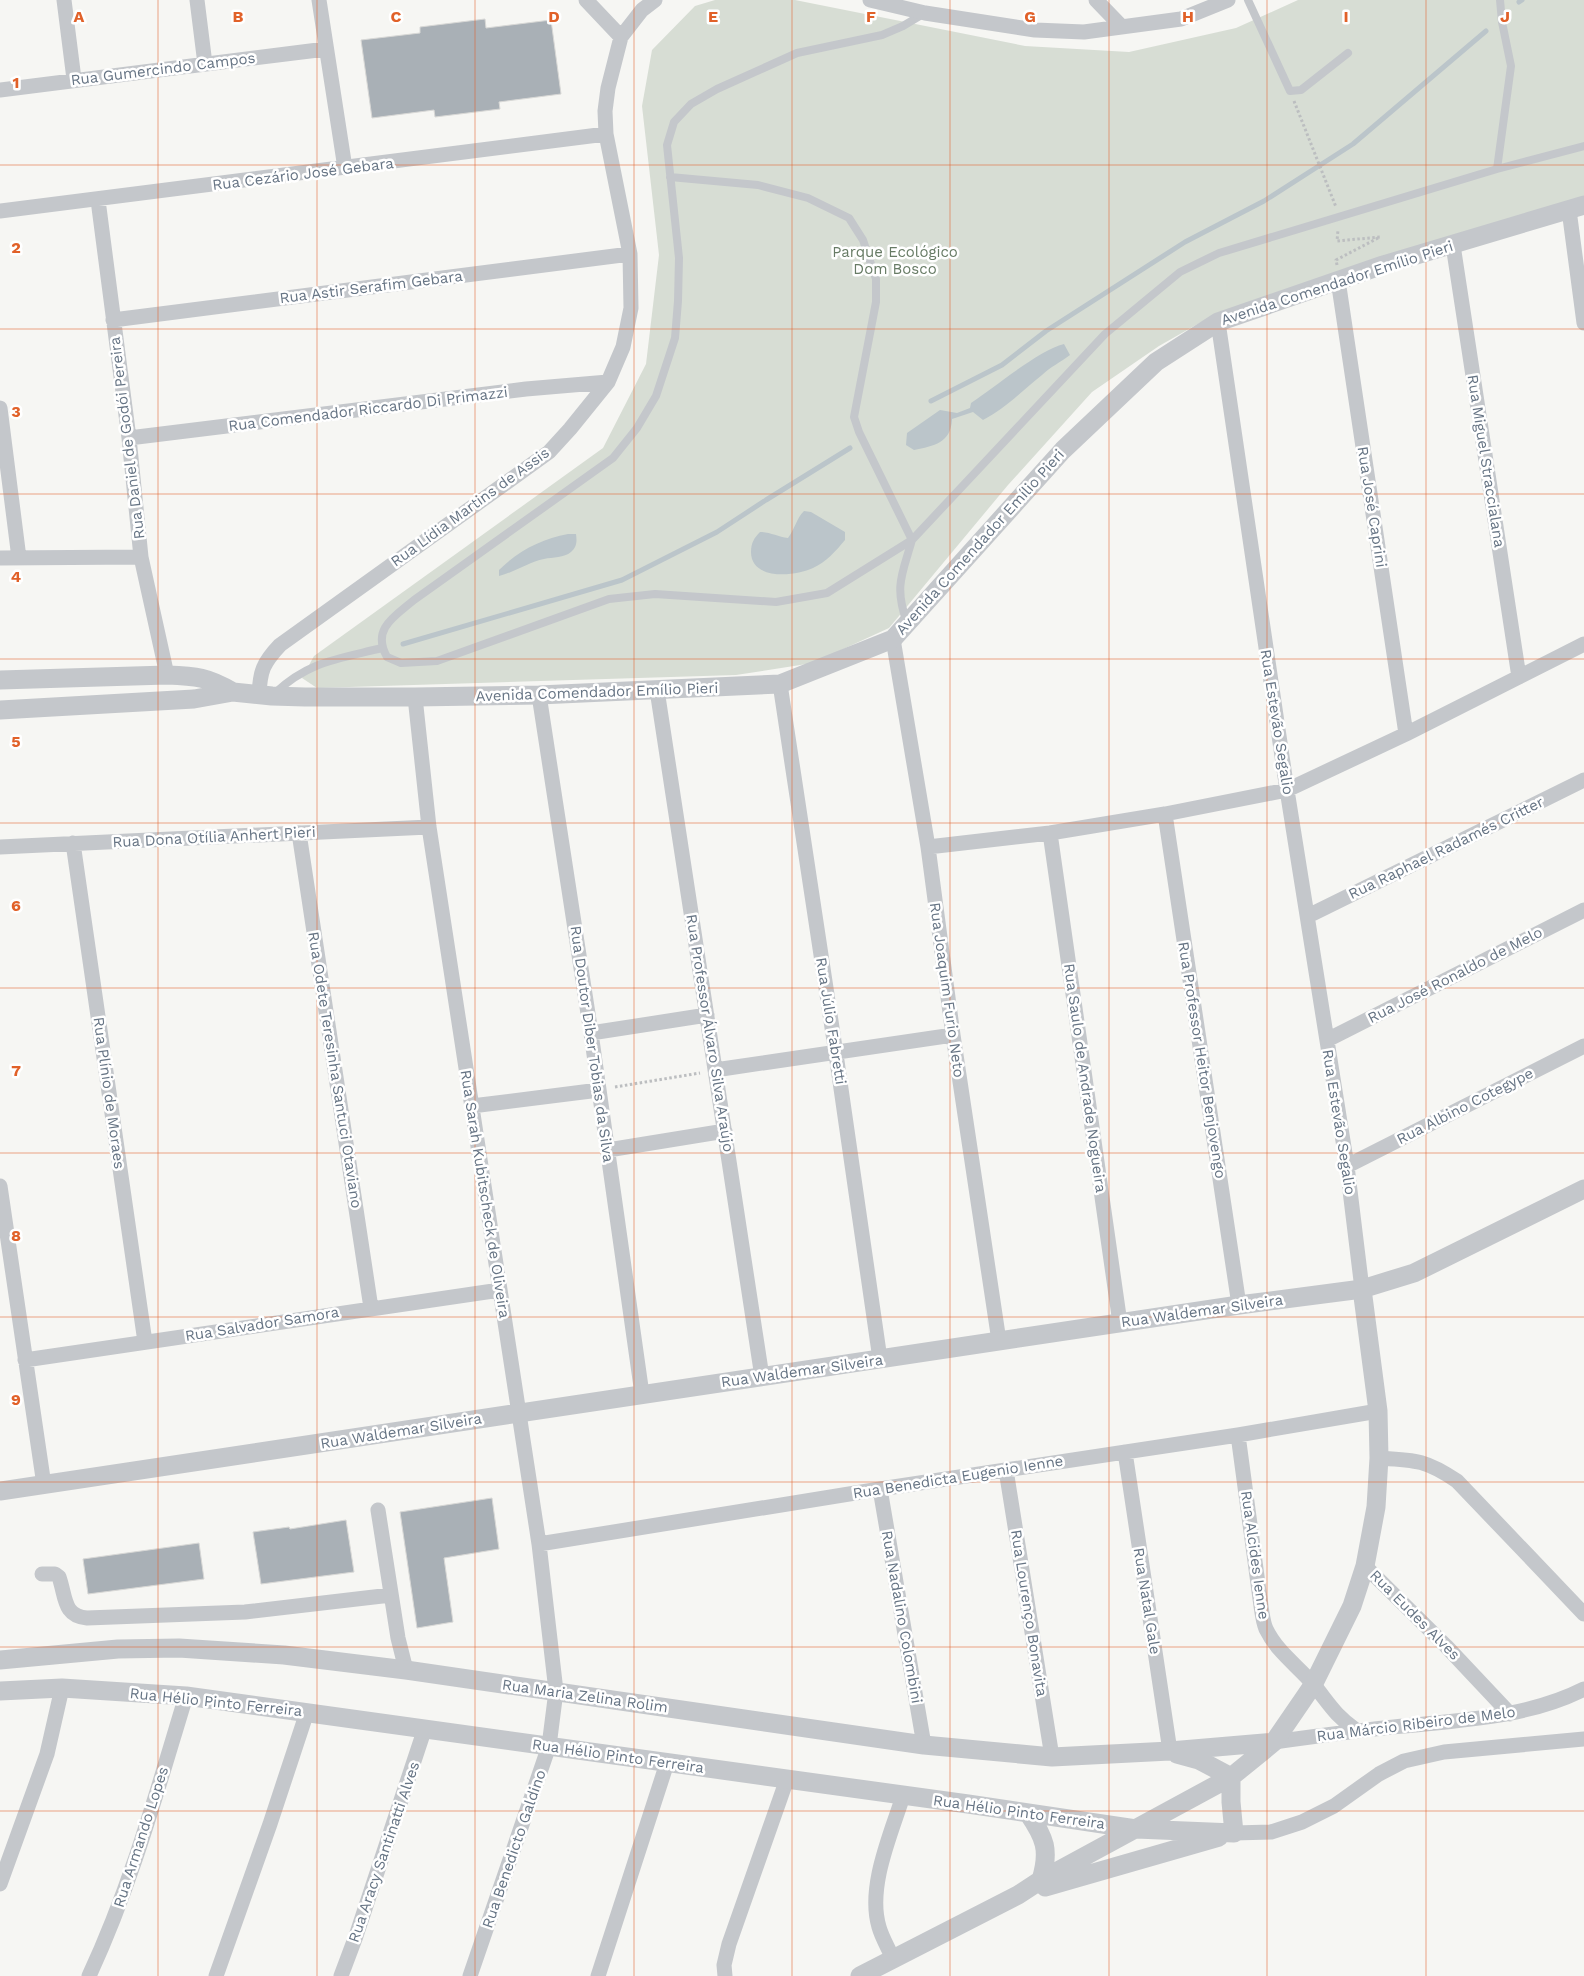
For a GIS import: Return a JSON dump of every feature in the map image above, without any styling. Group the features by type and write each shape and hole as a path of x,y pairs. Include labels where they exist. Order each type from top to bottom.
{"street":[{"path":"64,0 74,80"},
{"path":"196,0 205,64"},
{"path":"319,0 345,168"},
{"path":"586,0 621,37"},
{"name":"Rua Lídia Martins de Assis","path":"265,696 260,674 266,659 280,645 549,452 608,382 623,347 631,308 630,254 606,134 605,111 608,88 621,37 642,10 655,0"},
{"path":"870,0 924,13 1035,30 1084,32 1181,19 1228,0"},
{"path":"915,0 924,13"},
{"path":"1096,0 1122,27"},
{"name":"Rua Gumercindo Campos","path":"0,90 326,49"},
{"name":"Rua Cezário José Gebara","path":"0,211 606,134"},
{"name":"Rua Daniel de Godói Pereira","path":"98,200 129,438 141,557 167,676"},
{"path":"1576,207 1584,323"},
{"name":"Avenida Comendador Emílio Pieri","path":"233,692 265,696 415,697 539,695 780,684 893,639 1063,450 1156,362 1218,322 1338,280 1576,207"},
{"name":"Rua Miguel Straccialana","path":"1453,244 1519,677"},
{"name":"Rua Astir Serafim Gebara","path":"113,320 630,254"},
{"name":"Rua José Caprini","path":"1338,280 1406,734"},
{"name":"Rua Estevão Segalio","path":"1018,1895 1041,1880 1230,1777 1274,1742 1313,1685 1352,1606 1365,1566 1376,1507 1379,1458 1378,1411 1347,1166 1287,790 1218,322"},
{"name":"Rua Comendador Riccardo Di Primazzi","path":"129,438 517,390 608,382"},
{"path":"0,408 19,558"},
{"path":"0,558 141,557"},
{"name":"Rua Joaquim Furio Neto","path":"893,639 928,847 953,1036 999,1341"},
{"path":"928,847 1050,832 1165,814 1287,790 1406,734 1584,644"},
{"path":"0,680 195,676 214,680 233,692"},
{"name":"Rua Júlio Fabretti","path":"780,684 880,1359"},
{"name":"Rua Professor Álvaro Silva Araújo","path":"657,690 762,1377"},
{"path":"0,710 194,699 233,692"},
{"name":"Rua Doutor Diber Tobias da Silva","path":"539,695 591,1033 642,1394"},
{"name":"Rua Sarah Kubitscheck de Oliveira","path":"415,697 429,827 539,1544 556,1691"},
{"name":"Rua Raphael Radamés Critter","path":"1308,916 1584,780"},
{"name":"Rua Professor Heitor Benjovengo","path":"1165,814 1239,1305"},
{"name":"Rua Dona Otília Anhert Pieri","path":"0,847 429,827"},
{"name":"Rua Saulo de Andrade Nogueira","path":"1050,832 1120,1323"},
{"name":"Rua Odete Teresinha Santuci Otaviano","path":"299,833 371,1308"},
{"name":"Rua Plínio de Moraes","path":"73,843 145,1342"},
{"name":"Rua José Ronaldo de Melo","path":"1327,1040 1584,910"},
{"path":"591,1033 707,1015"},
{"path":"715,1070 953,1036"},
{"name":"Rua Albino Cotegype","path":"1347,1166 1584,1046"},
{"path":"472,1106 599,1090"},
{"path":"608,1150 725,1131"},
{"path":"0,1186 44,1485"},
{"name":"Rua Waldemar Silveira","path":"0,1491 1239,1305 1362,1289 1414,1273 1584,1189"},
{"name":"Rua Salvador Samora","path":"25,1360 500,1290"},
{"name":"Rua Benedicta Eugenio Ienne","path":"539,1544 880,1489 1238,1435 1378,1411"},
{"name":"Rua Alcides Ienne","path":"1238,1435 1265,1627 1275,1645 1313,1685 1334,1712 1356,1730"},
{"name":"Rua Natal Gale","path":"1125,1452 1170,1751"},
{"path":"1379,1458 1418,1460 1438,1468 1457,1481 1584,1614"},
{"name":"Rua Lourenço Bonavita","path":"1006,1470 1052,1757"},
{"name":"Rua Nadalino Colombini","path":"880,1489 924,1745"},
{"path":"378,1510 391,1595 406,1670"},
{"name":"Rua Eudes Alves","path":"1365,1566 1464,1664 1510,1714"},
{"path":"42,1574 55,1574 59,1578 69,1610 73,1615 87,1618 245,1612 391,1595"},
{"name":"Rua Maria Zelina Rolim","path":"0,1660 118,1649 180,1648 284,1655 556,1691 924,1745 1052,1757 1170,1751 1274,1742"},
{"path":"0,1884 47,1754 62,1688"},
{"name":"Rua Hélio Pinto Ferreira","path":"0,1691 62,1688 186,1696 1136,1829 1234,1832"},
{"name":"Rua Márcio Ribeiro de Melo","path":"1274,1742 1356,1730 1510,1714 1570,1697 1584,1690"},
{"name":"Rua Benedicto Galdino","path":"470,1976 549,1746 556,1691"},
{"name":"Rua Armando Lopes","path":"89,1976 109,1932 141,1844 186,1696"},
{"path":"216,1976 270,1824 306,1712"},
{"name":"Rua Aracy Santinatti Alves","path":"340,1976 356,1936 425,1728"},
{"path":"860,1976 1018,1895 1234,1832 1271,1832 1302,1822 1334,1806 1379,1774 1404,1762 1444,1752 1584,1739"},
{"name":"Rua Maria Zelina Rolim","path":"1170,1751 1180,1756 1200,1760 1230,1777"},
{"path":"598,1976 667,1763"},
{"path":"1230,1777 1234,1832"},
{"path":"725,1976 724,1965 728,1944 787,1779"},
{"path":"893,1959 879,1927 876,1895 878,1879 903,1796"},
{"path":"1028,1814 1045,1842 1045,1865 1041,1880"}],"lane":[{"path":"1248,0 1290,91 1301,90 1348,52"},
{"path":"1497,169 1511,66 1502,22 1500,0"},
{"path":"924,13 904,26 882,35 797,53 717,89 691,104 674,122 667,145 679,258 678,301 675,338 656,396 637,428 613,458 414,600 387,622 382,634 382,648 386,657 401,663 437,661 610,599 654,594 776,602 827,593 912,540 1105,334 1180,272 1219,253 1497,169 1584,146"},
{"path":"670,177 758,185 808,198 849,218 863,240 876,278 876,302 854,417 859,432 912,540 899,586 901,605 907,623"},
{"path":"265,696 291,678 317,664 382,648"}],"path":[{"path":"1290,91 1340,216 1337,241 1380,236 1336,260 1338,280"},
{"path":"599,1090 715,1070"}],"green space":[{"name":"Parque Ecológico Dom Bosco","path":"715,0 795,0 1025,46 1129,52 1236,28 1298,0 1584,0 1584,200 1210,317 1159,346 1092,392 1008,485 889,628 813,663 736,675 317,688 302,678 314,656 603,448 646,364 659,255 642,106 652,50 695,6"}],"shaded area":[{"path":"1064,344 1070,355 1048,369 1007,405 983,420 973,412 952,419 951,427 945,438 935,445 914,450 906,445 907,433 940,410 957,413 970,408 971,403 1017,370 1042,353"},
{"path":"804,511 811,512 845,532 845,540 818,566 805,571 775,574 758,568 753,561 751,552 752,543 756,536 760,532 788,538"},
{"path":"568,534 576,534 576,544 568,554 538,560 499,576 499,570 531,546"}],"building":[{"path":"485,19 486,28 551,20 561,94 499,102 500,109 435,117 434,110 372,118 361,40 420,33 420,27"},
{"path":"492,1498 499,1549 444,1558 453,1622 417,1628 400,1512"},
{"path":"346,1520 354,1572 261,1584 253,1532 289,1527 290,1529"},
{"path":"199,1543 204,1579 88,1594 83,1559"}],"waterway":[{"path":"931,401 1002,365 1046,331 1185,242 1264,201 1353,144 1486,31"},
{"path":"403,644 622,580 717,532 850,448"}]}
